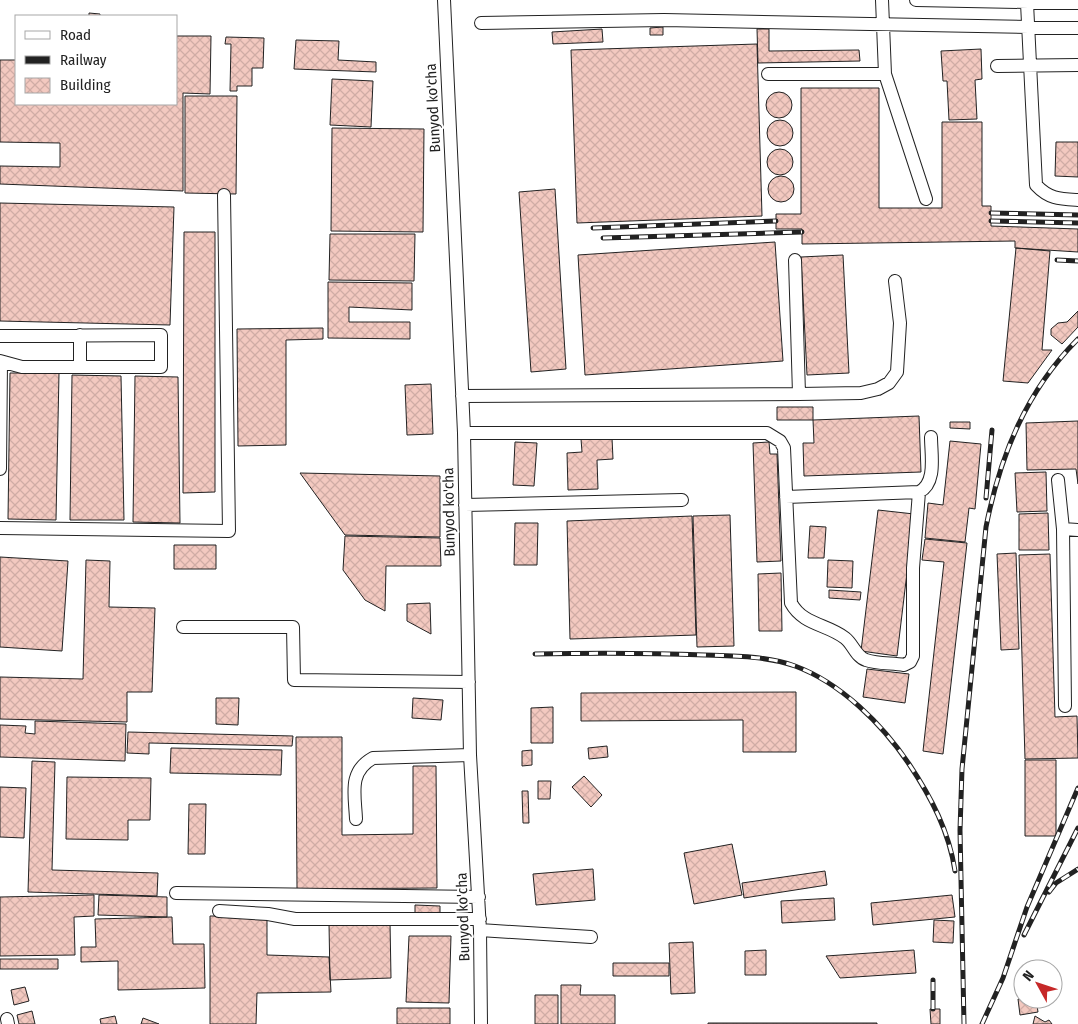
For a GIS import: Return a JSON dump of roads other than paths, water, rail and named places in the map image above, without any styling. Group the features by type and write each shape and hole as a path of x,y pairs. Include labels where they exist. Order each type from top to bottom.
{"street":[{"name":"Bunyod ko'cha","path":"444,0 464,433 470,755 479,897 481,1024"},
{"path":"882,0 885,74 926,199"},
{"path":"916,0 1078,3"},
{"path":"1027,3 1032,65 1036,185 1044,194 1054,199 1078,200"},
{"path":"481,23 664,20 1078,28"},
{"path":"997,66 1078,65"},
{"path":"768,74 885,74"},
{"path":"0,528 228,531 224,195"},
{"path":"795,260 798,394"},
{"path":"462,396 861,393 878,389 889,384 897,372 900,323 895,281"},
{"path":"80,335 80,366"},
{"path":"0,336 161,335 161,367 22,366 1,362 0,469"},
{"path":"464,433 767,433 774,435 784,448 791,603 796,612 805,619 844,637 861,658 867,661 904,665 910,662 913,656 913,568 919,492"},
{"path":"786,497 919,492 926,489 930,481 931,437"},
{"path":"1058,480 1063,529 1065,706"},
{"path":"465,505 682,500"},
{"path":"1063,529 1078,530"},
{"path":"183,627 293,627 294,680 469,682"},
{"path":"356,819 355,776 362,764 373,758 470,755"},
{"path":"176,893 479,897"},
{"path":"219,911 268,914 295,919 480,924 590,937"}],"railway":[{"path":"991,213 1078,215"},
{"path":"593,228 776,221"},
{"path":"991,221 1078,223"},
{"path":"603,238 802,232"},
{"path":"1057,260 1078,261"},
{"path":"964,1024 960,830 962,769 986,527 999,475 1018,426 1044,380 1078,339"},
{"path":"986,498 992,430"},
{"path":"535,654 739,656 762,658 784,663 812,673 859,706 886,734 909,764 932,802 944,828 955,871"},
{"path":"982,1024 1003,978 1027,907 1078,788"},
{"path":"1024,935 1078,828"},
{"path":"1049,892 1056,883 1078,869"},
{"path":"933,980 933,1009"}]}
